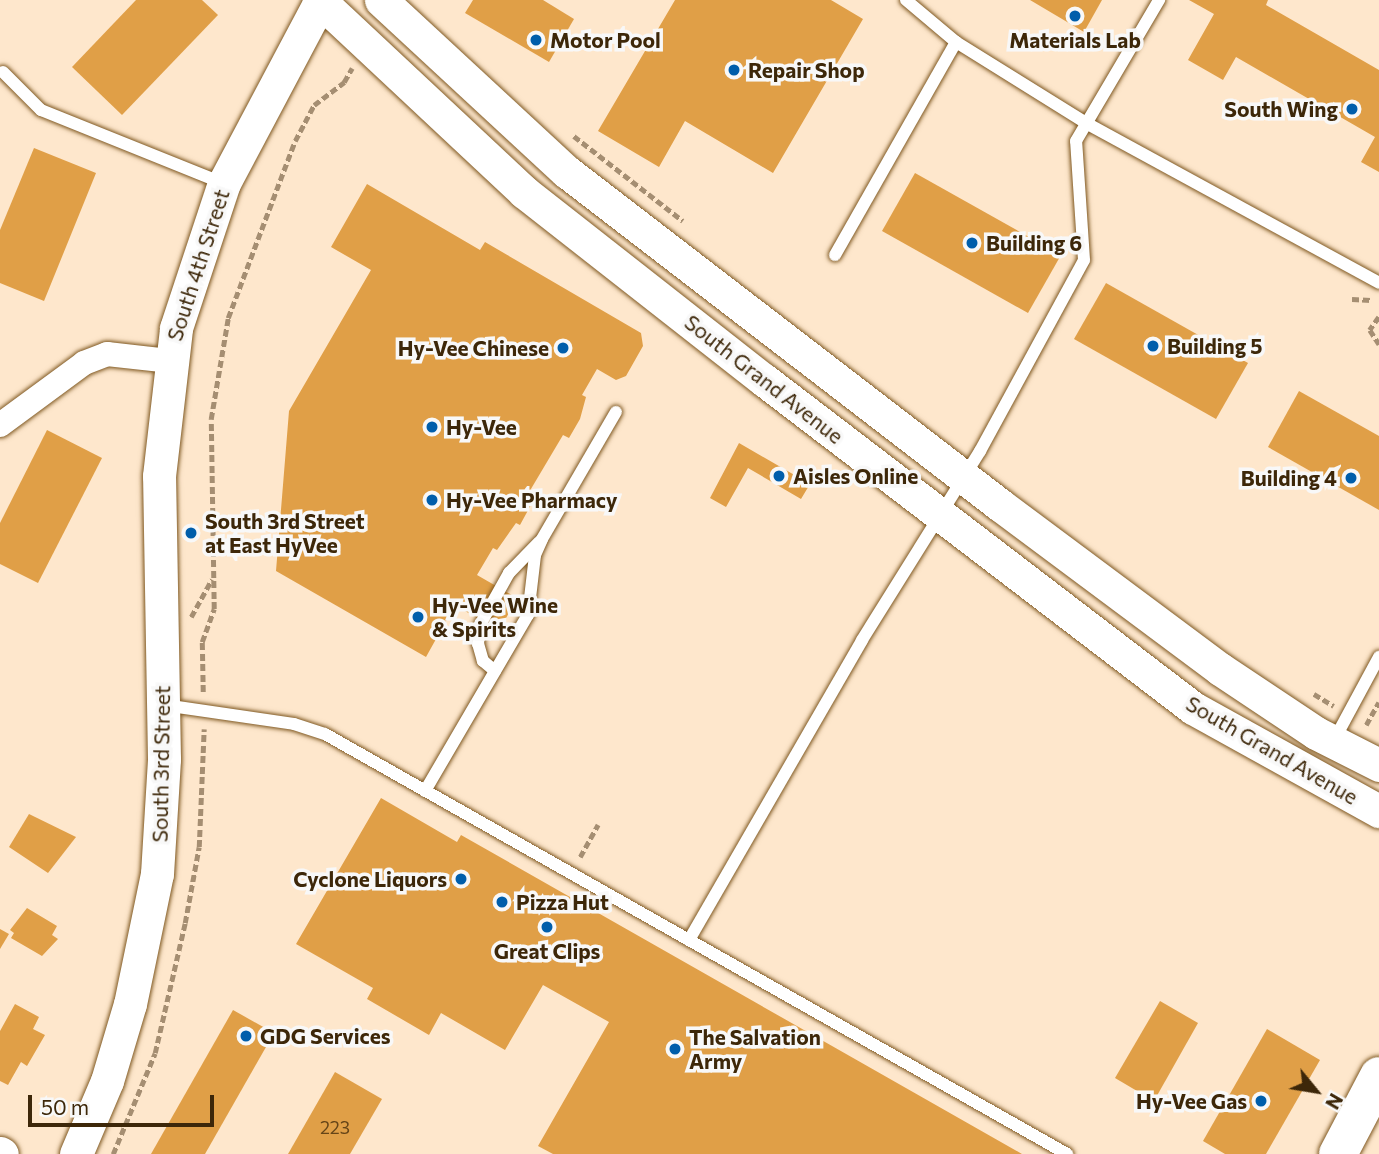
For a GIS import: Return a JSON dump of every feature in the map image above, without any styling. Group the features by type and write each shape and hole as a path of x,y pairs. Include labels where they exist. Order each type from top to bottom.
{"main road":[{"path":"1338,1154 1379,1076"}],"street":[{"name":"South Grand Avenue","path":"320,0 524,192 1193,708 1379,811"},
{"name":"South 4th Street","path":"0,425 84,363 107,354 169,362 189,281 224,183 320,0"},
{"name":"South Grand Avenue","path":"381,0 567,172 964,477 1220,670 1333,742 1379,765"},
{"name":"South 3rd Street","path":"76,1154 120,1040 153,910 161,840 164,705 158,533 169,362"}],"lane":[{"path":"906,0 956,42 1086,123 1379,284"},
{"path":"689,940 862,640 964,477 1084,260 1076,141 1159,0"},
{"path":"835,255 956,42"},
{"path":"3,72 41,110 224,183"},
{"path":"425,791 528,615 535,555 541,539 616,412"},
{"path":"495,671 483,661 478,643 480,625 509,573 541,539"},
{"path":"1333,742 1379,657"},
{"path":"164,705 309,727 1060,1152"}],"path":[{"path":"203,680 202,642 214,609 211,419 228,318 295,141 314,105 348,75"},
{"path":"564,128 692,229"},
{"path":"1352,299 1379,302"},
{"path":"1376,318 1379,324"},
{"path":"1376,318 1372,337 1379,344"},
{"path":"1366,725 1379,702"},
{"path":"113,1154 155,1053 171,990 199,847 205,748"},
{"path":"580,857 598,825"}],"building":[{"path":"136,0 202,0 218,15 122,115 72,67"},
{"name":"Motor Pool","path":"473,0 543,0 574,19 549,62 465,13"},
{"name":"Repair Shop","path":"675,0 831,0 863,19 773,173 685,121 659,167 598,131"},
{"name":"Materials Lab","path":"1030,0 1102,0 1084,32"},
{"name":"South Wing","path":"1189,0 1268,0 1266,5 1379,70 1379,172 1361,162 1375,137 1236,57 1223,80 1188,60 1214,14"},
{"path":"34,148 96,173 44,301 0,283 0,230"},
{"name":"Building 6","path":"915,173 1061,255 1028,313 882,231"},
{"name":"Hy-Vee","path":"367,184 480,250 485,242 641,333 643,346 626,376 616,380 597,369 582,395 586,397 580,419 569,438 563,435 525,499 532,503 520,525 516,523 497,550 493,548 477,575 517,598 499,631 455,605 426,657 276,571 289,411 371,270 331,247"},
{"name":"Building 5","path":"1106,283 1248,363 1216,419 1074,339"},
{"name":"Building 4","path":"1299,391 1379,436 1379,510 1268,447"},
{"path":"47,430 102,458 38,583 0,564 0,523"},
{"name":"Aisles Online","path":"739,443 810,484 801,499 748,468 726,507 710,498"},
{"path":"381,798 457,842 461,835 1022,1154 553,1154 538,1146 609,1022 543,985 505,1050 441,1013 429,1035 367,999 373,988 296,944"},
{"path":"29,814 76,837 48,873 9,847"},
{"path":"27,908 57,926 52,935 58,939 42,956 11,938 14,933 10,930"},
{"path":"0,929 9,934 0,949"},
{"path":"1160,1001 1198,1023 1154,1101 1115,1078"},
{"path":"15,1004 39,1017 33,1029 45,1035 27,1066 21,1062 8,1085 0,1081 0,1031"},
{"path":"233,1010 274,1033 205,1154 151,1154"},
{"name":"Hy-Vee Gas","path":"1267,1029 1320,1060 1266,1154 1225,1154 1203,1141"},
{"path":"335,1072 382,1099 350,1154 288,1154"}],"place":[{"name":"Materials Lab","path":"1075,16"},
{"name":"Motor Pool","path":"536,40"},
{"name":"Repair Shop","path":"734,70"},
{"name":"South Wing","path":"1352,109"},
{"name":"Building 6","path":"972,243"},
{"name":"Building 5","path":"1153,346"},
{"name":"Hy-Vee Chinese","path":"563,348"},
{"name":"Hy-Vee","path":"432,427"},
{"name":"Aisles Online","path":"779,476"},
{"name":"Building 4","path":"1351,478"},
{"name":"Hy-Vee Pharmacy","path":"432,500"},
{"name":"South 3rd Street at East HyVee","path":"191,533"},
{"name":"Hy-Vee Wine & Spirits","path":"418,617"},
{"name":"Cyclone Liquors","path":"461,879"},
{"name":"Pizza Hut","path":"502,902"},
{"name":"Great Clips","path":"547,927"},
{"name":"GDG Services","path":"246,1036"},
{"name":"The Salvation Army","path":"675,1049"},
{"name":"Hy-Vee Gas","path":"1261,1101"}]}
